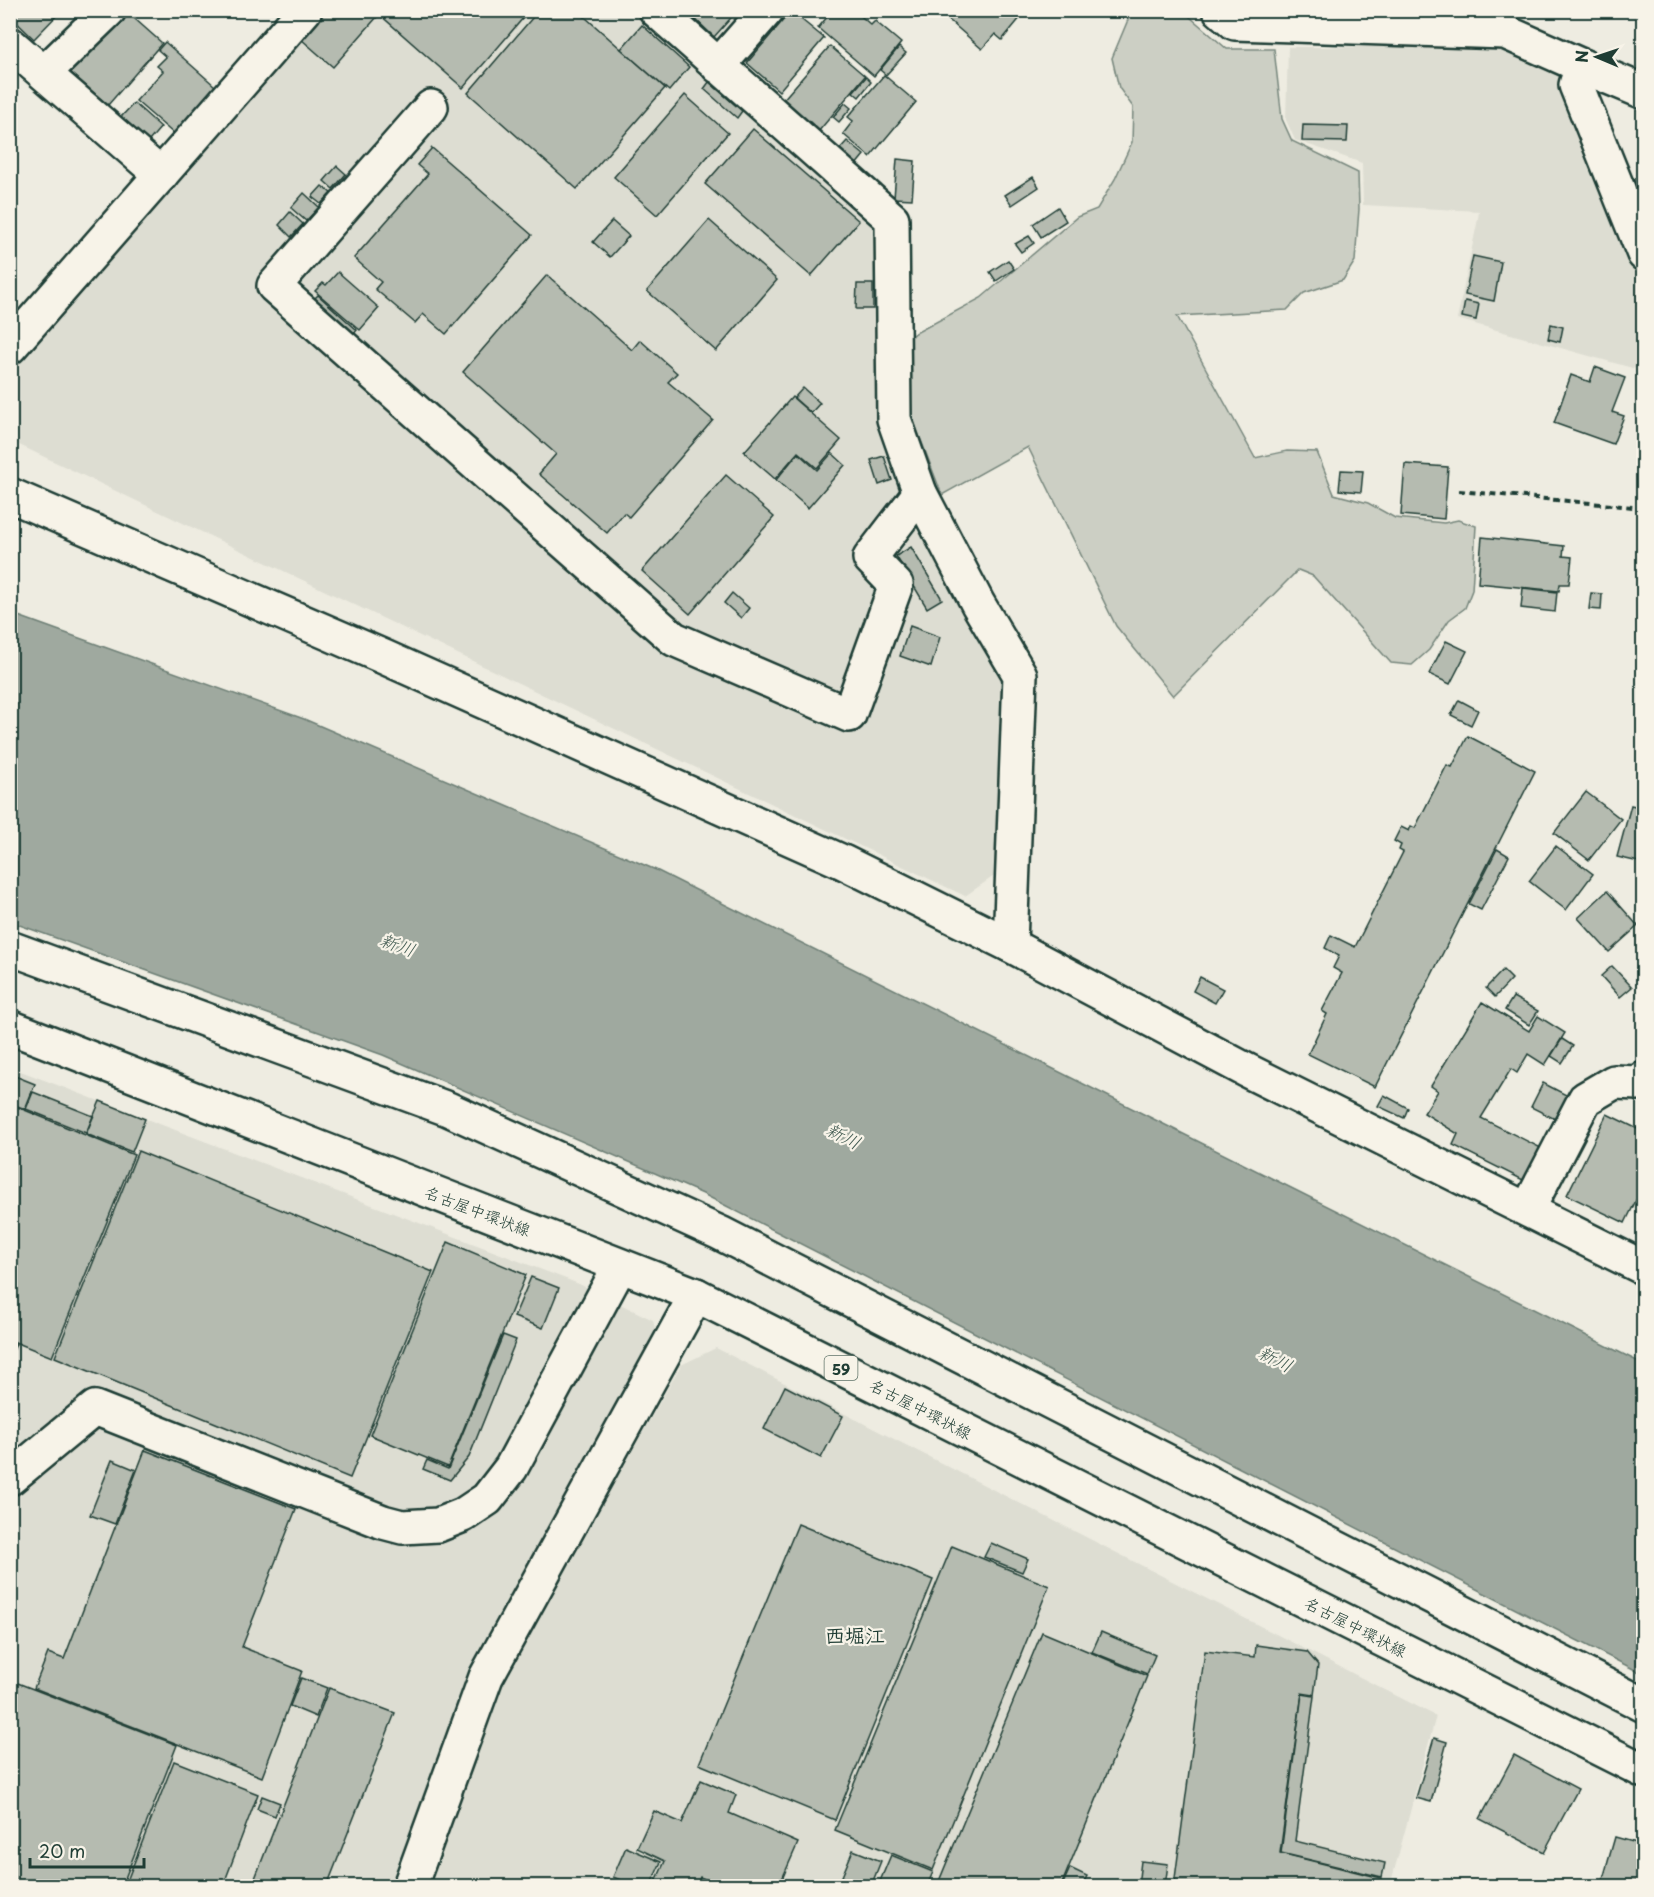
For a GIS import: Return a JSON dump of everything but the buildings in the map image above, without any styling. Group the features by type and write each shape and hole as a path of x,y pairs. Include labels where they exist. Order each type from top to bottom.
{"street":[{"path":"44,73 109,10"},
{"path":"10,346 305,10"},
{"path":"656,10 892,219 894,419 920,493 978,604 1020,675 1010,945"},
{"path":"718,66 767,10"},
{"path":"1220,10 1235,23 1264,17 1505,32 1644,92"},
{"path":"10,44 161,175"},
{"path":"1582,66 1576,85 1644,254"},
{"path":"430,107 274,286 674,639 849,715 896,585 870,558 920,493"},
{"path":"10,495 395,662 832,857 1010,945 1245,1070 1644,1268"},
{"path":"10,948 448,1109 720,1233 1644,1705"},
{"name":"名古屋中環状線","path":"10,1027 696,1295 1644,1771"},
{"path":"1527,1209 1586,1099 1614,1082 1638,1083 1644,1078"},
{"path":"10,1478 95,1408 383,1522 402,1527 438,1525 462,1515 487,1499 511,1468 620,1266"},
{"path":"410,1887 486,1677 696,1295"}],"path":[{"path":"1460,491 1644,508"}],"shaded area":[{"path":"324,11 632,11 876,225 877,428 914,522 1007,680 997,874 965,896 11,441 11,372"},
{"path":"672,11 749,11 722,41 705,40"},
{"path":"1136,11 1183,11 1227,49 1274,49 1282,119 1292,141 1358,173 1359,209 1355,261 1343,280 1304,293 1287,310 1177,316 1255,458 1287,451 1317,452 1334,494 1368,503 1395,518 1444,523 1458,520 1476,526 1472,590 1465,608 1449,620 1429,650 1412,665 1391,663 1313,576 1298,570 1173,696 1116,626 1028,447 942,495 911,414 910,336 981,298 1077,217 1097,209 1115,179 1132,142 1133,107 1119,88 1112,58 1130,15"},
{"path":"1288,47 1478,47 1499,50 1562,78 1643,280 1643,371 1457,319 1479,211 1363,205 1362,163 1295,140 1286,120"},
{"path":"10,1067 579,1284 653,1320 657,1337 470,1672 396,1886 11,1886"},
{"path":"716,1348 1436,1716 1390,1886 430,1886 501,1682 681,1365"}],"water":[{"name":"新川","path":"10,613 304,719 656,870 1643,1364 1643,1674 703,1194 383,1055 11,922"}],"district":[{"name":"西堀江","path":"855,1635"}]}
